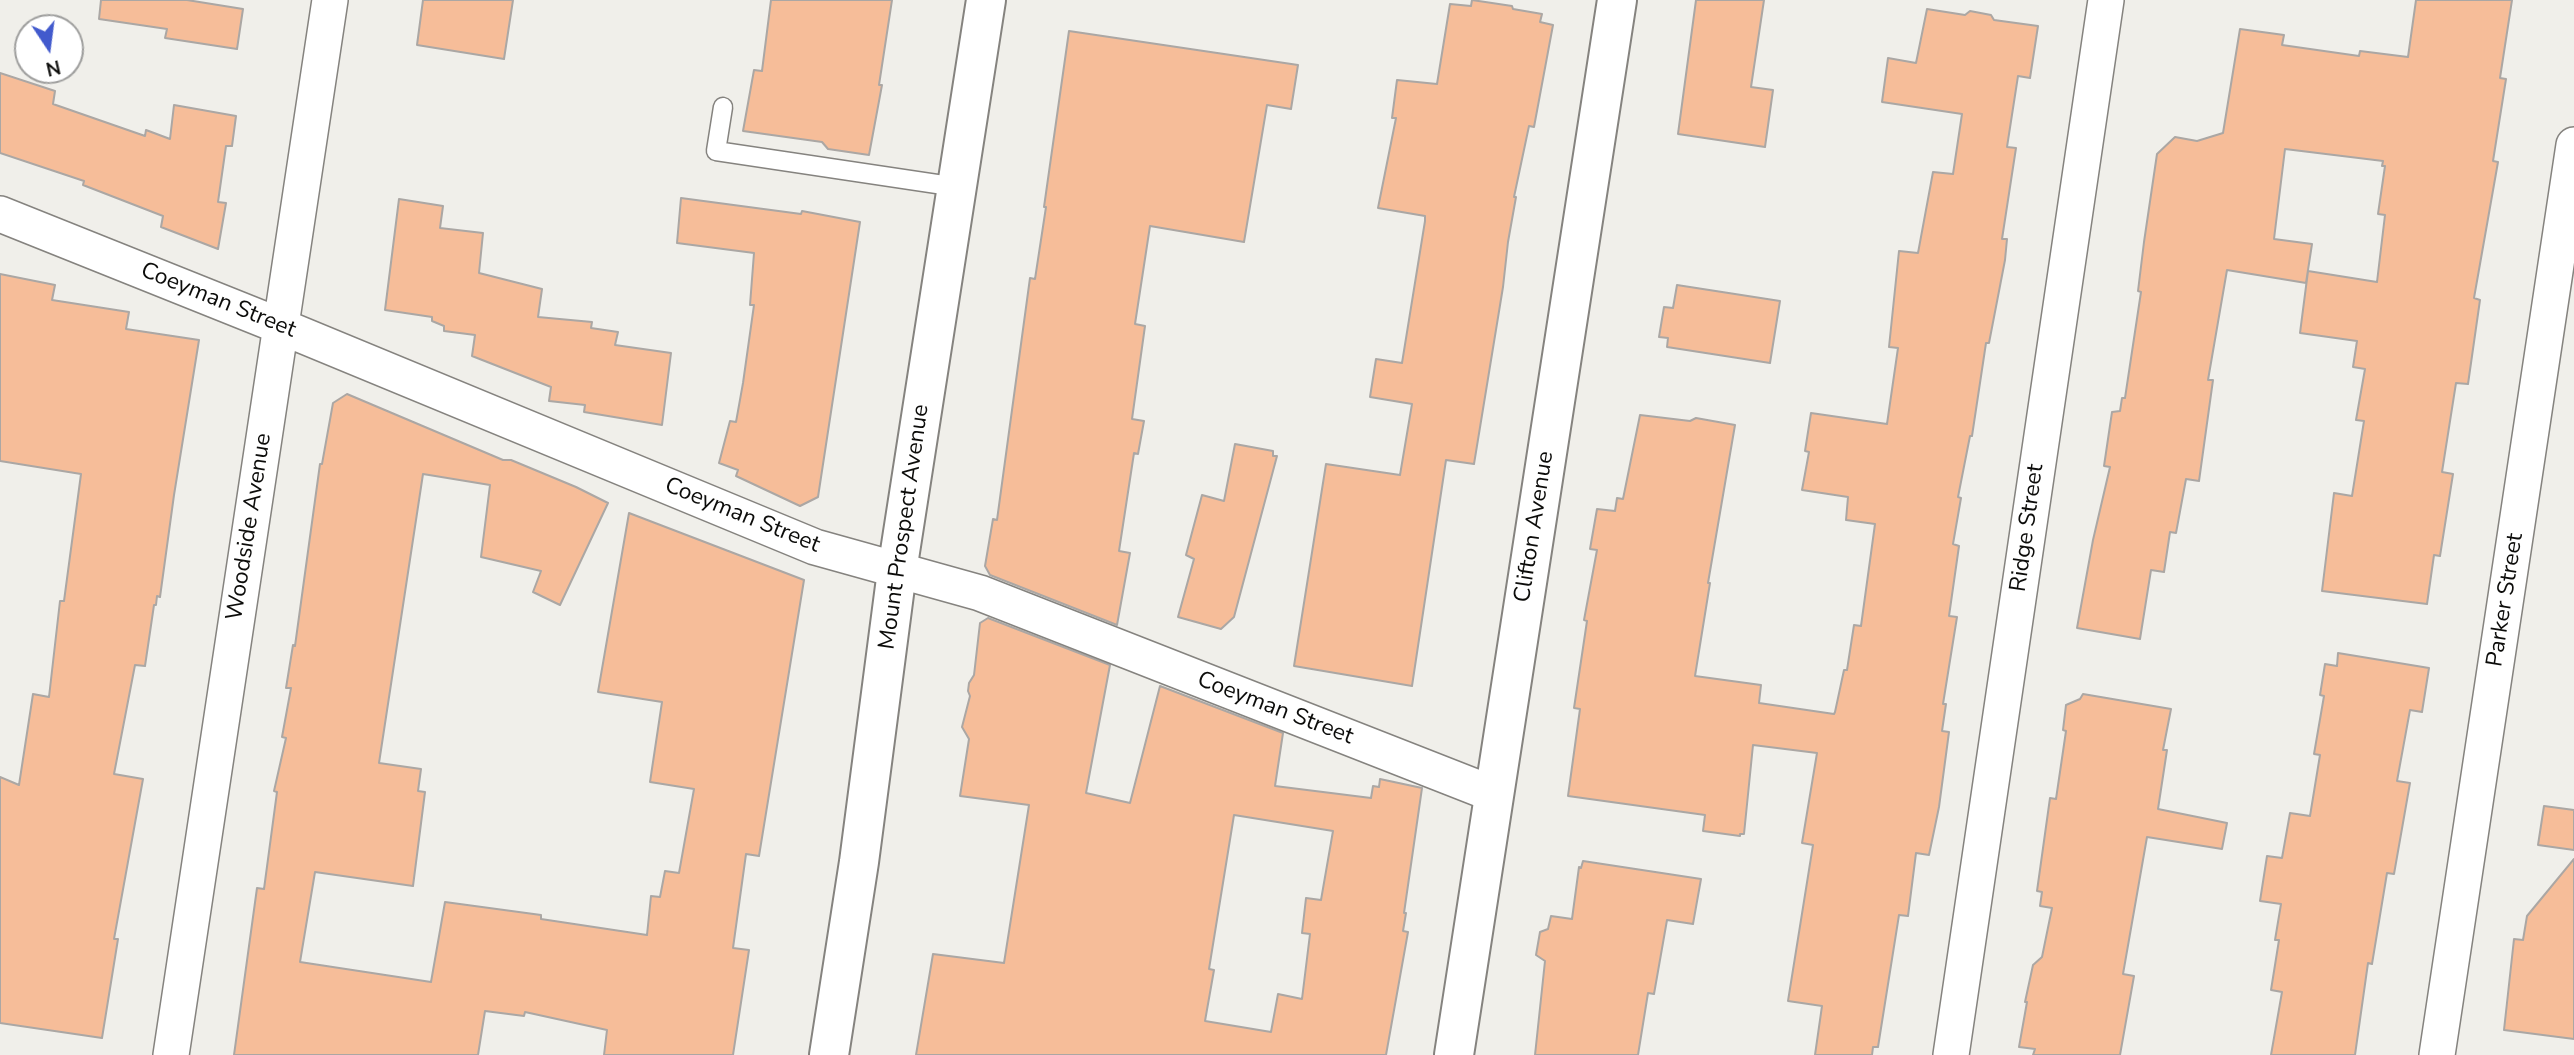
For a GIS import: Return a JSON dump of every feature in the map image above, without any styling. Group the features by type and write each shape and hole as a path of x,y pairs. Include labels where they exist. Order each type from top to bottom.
{"main road":[{"name":"Mount Prospect Avenue","path":"829,1055 859,862 897,571 986,0"},
{"name":"Clifton Avenue","path":"1454,1055 1617,0"}],"street":[{"name":"Woodside Avenue","path":"171,1055 330,0"},
{"name":"Ridge Street","path":"1951,1055 2106,0"},
{"name":"Parker Street","path":"2437,1055 2574,145"},
{"name":"Coeyman Street","path":"0,214 280,326 815,547 980,593 1493,794"}],"lane":[{"path":"723,107 716,151 957,187"}],"building":[{"path":"101,0 187,0 243,9 237,49 165,38 167,29 99,19"},
{"path":"423,0 513,0 504,59 417,45"},
{"path":"771,0 892,0 879,85 882,85 869,155 828,149 822,142 743,131 754,70 762,71"},
{"path":"1472,0 1542,14 1540,22 1553,25 1534,127 1529,126 1514,197 1503,287 1474,464 1446,460 1412,686 1294,666 1326,464 1400,475 1412,404 1370,397 1376,359 1402,363 1425,221 1425,216 1378,208 1396,118 1392,118 1397,80 1437,84 1450,4 1471,6"},
{"path":"1696,0 1764,0 1751,87 1773,90 1765,147 1678,134"},
{"path":"2416,0 2512,0 2500,78 2506,79 2493,161 2498,162 2474,298 2480,300 2468,384 2456,383 2442,472 2453,474 2440,556 2434,555 2427,604 2322,591 2334,493 2352,496 2364,421 2356,420 2365,369 2353,367 2357,341 2300,333 2308,271 2377,282 2385,215 2378,214 2385,166 2382,166 2383,161 2285,149 2274,239 2312,244 2306,283 2227,270 2208,380 2213,380 2199,481 2186,479 2176,533 2170,532 2164,572 2151,570 2140,639 2077,628 2110,467 2104,466 2112,412 2120,411 2122,398 2125,398 2157,154 2175,137 2197,141 2223,133 2240,29 2284,35 2282,45 2359,56 2360,51 2408,57"},
{"path":"1927,9 1965,15 1970,11 1991,15 1994,20 2038,26 2030,78 2018,76 2007,147 2016,148 2002,239 2007,239 2005,260 1989,343 1986,343 1972,436 1958,497 1961,498 1953,544 1959,546 1949,616 1957,617 1943,704 1946,704 1942,731 1949,732 1939,807 1929,855 1916,853 1908,916 1899,915 1878,1047 1873,1047 1872,1055 1815,1055 1822,1006 1788,1001 1813,845 1802,843 1817,753 1753,745 1744,834 1740,836 1703,831 1705,815 1568,796 1580,709 1574,708 1587,621 1584,620 1597,550 1590,549 1597,509 1615,511 1617,498 1623,499 1640,415 1690,421 1696,418 1735,425 1695,676 1761,685 1759,703 1834,714 1844,670 1847,670 1854,625 1861,626 1875,524 1846,520 1848,497 1802,490 1809,452 1805,451 1811,413 1887,424 1898,348 1889,347 1899,251 1918,253 1933,172 1953,174 1962,114 1882,102 1888,58 1916,63"},
{"path":"1069,31 1298,65 1291,109 1267,105 1244,242 1150,226 1135,324 1145,326 1132,419 1144,421 1138,454 1134,453 1119,551 1130,553 1117,625 990,575 985,566 993,519 997,520 1030,278 1035,279"},
{"path":"0,73 14,78 14,84 34,84 55,91 53,104 145,136 146,130 170,139 174,105 236,116 232,146 226,146 218,202 226,203 218,249 161,227 163,216 83,185 84,181 0,153"},
{"path":"681,198 801,214 802,211 860,222 818,497 800,506 736,476 738,470 719,463 730,421 736,422 743,383 754,305 750,305 754,253 677,243"},
{"path":"399,199 443,206 440,228 483,233 479,273 542,289 538,317 592,322 591,328 618,332 615,345 671,353 662,425 584,412 585,405 549,401 551,387 472,356 475,335 444,331 444,326 432,321 432,317 385,310"},
{"path":"0,274 55,285 52,300 129,312 126,329 199,340 160,597 157,596 154,605 145,666 135,665 114,774 143,779 114,939 118,939 102,1038 0,1023 0,777 19,785 33,694 49,697 60,601 64,601 81,474 0,461"},
{"path":"1677,285 1780,301 1770,363 1667,347 1668,338 1659,337 1664,307 1673,308"},
{"path":"347,394 503,460 511,460 576,487 608,503 560,605 533,592 541,571 481,557 490,485 423,474 379,763 421,769 418,791 425,792 413,886 315,872 300,962 431,982 445,902 541,915 541,919 647,935 651,896 660,897 665,871 679,873 694,789 650,782 662,702 598,692 629,513 804,580 759,856 746,854 733,948 749,950 733,1055 604,1055 607,1030 525,1012 524,1016 485,1011 478,1055 234,1055 257,888 264,889 277,792 274,791 286,738 282,737 291,688 286,688 293,645 295,646 320,464 333,403"},
{"path":"1235,444 1273,451 1273,456 1277,456 1234,617 1221,629 1178,617 1194,559 1186,555 1202,495 1224,501"},
{"path":"988,618 1110,665 1086,793 1130,803 1160,686 1283,733 1275,786 1371,798 1373,786 1379,787 1380,779 1422,788 1404,913 1403,931 1408,932 1386,1055 916,1055 933,954 1004,963 1029,805 960,796 969,739 962,727 970,696 969,683 974,675 980,623","holes":["1234,815 1333,831 1321,900 1306,898 1302,933 1310,934 1302,999 1278,994 1271,1032 1205,1021 1214,970 1209,969"]},
{"path":"2338,653 2429,668 2422,712 2410,710 2397,781 2410,783 2394,874 2387,873 2372,964 2368,963 2355,1055 2271,1055 2282,992 2271,990 2279,940 2275,940 2281,904 2260,901 2267,856 2282,858 2290,813 2310,816 2320,755 2314,754 2324,696 2320,695 2325,664 2337,666"},
{"path":"2083,694 2171,709 2163,750 2167,750 2158,809 2227,823 2222,849 2147,837 2123,974 2134,976 2120,1055 2033,1055 2035,1049 2019,1047 2033,965 2042,957 2052,908 2040,906 2042,892 2037,891 2050,798 2056,799 2066,731 2063,730 2066,705 2080,699"},
{"path":"2544,806 2574,810 2574,850 2538,845"},
{"path":"2574,859 2574,1039 2504,1030 2514,939 2523,940 2527,916"},
{"path":"1583,861 1701,879 1693,924 1667,920 1654,994 1648,993 1638,1055 1535,1055 1545,961 1536,955 1540,932 1548,929 1551,916 1572,919 1579,867 1581,868"}]}
